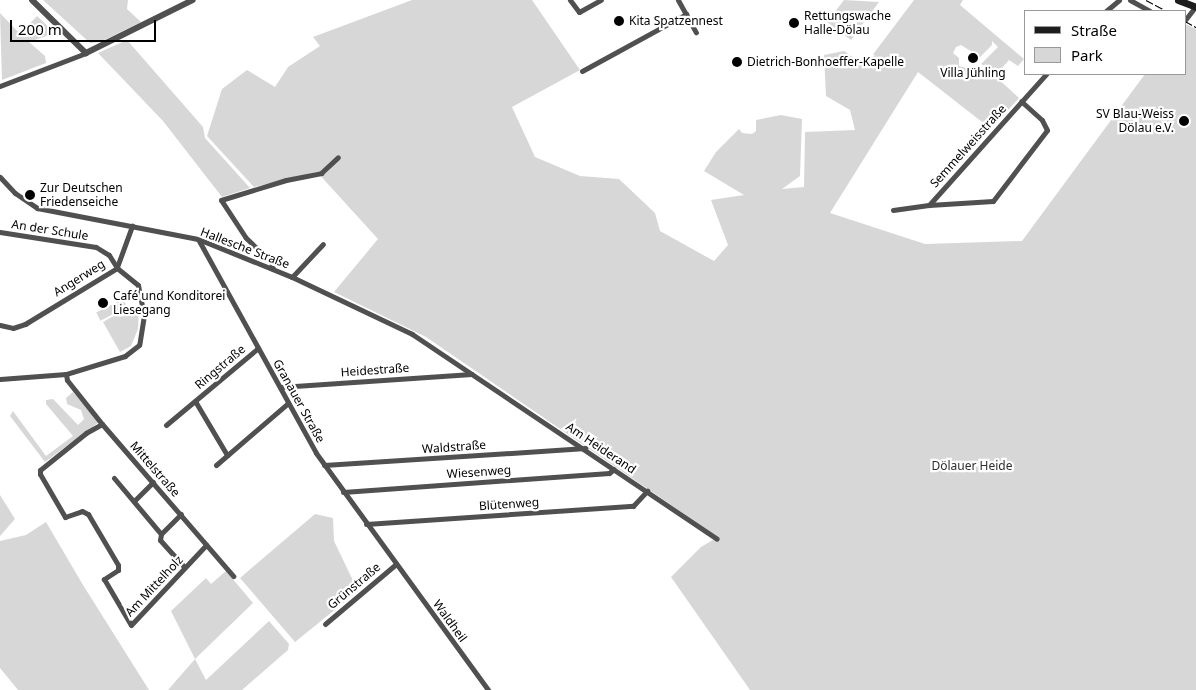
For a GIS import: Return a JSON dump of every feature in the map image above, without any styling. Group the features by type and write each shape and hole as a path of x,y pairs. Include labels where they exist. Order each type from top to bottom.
{"main road":[{"path":"1178,0 1195,7"}],"street":[{"path":"32,0 86,53"},
{"path":"0,86 86,53 192,0"},
{"path":"570,0 579,12 601,0"},
{"path":"678,0 696,32"},
{"path":"1107,10 1119,0"},
{"path":"1130,0 1148,10"},
{"path":"1186,19 1195,7"},
{"path":"582,72 686,14"},
{"name":"Semmelweisstraße","path":"893,210 929,205 1045,75"},
{"path":"929,205 993,201 1047,130 1042,120 1021,102"},
{"path":"273,269 271,262 246,238 220,200 286,180 321,173 338,156"},
{"name":"Hallesche Straße","path":"1,180 20,198 37,208 198,239 273,269 412,334 472,374"},
{"name":"Angerweg","path":"0,325 13,328 117,268 132,226"},
{"name":"An der Schule","path":"0,232 96,247 109,255 117,268 138,285 144,314 139,345 125,356 66,374 0,379"},
{"name":"Granauer Straße","path":"198,239 324,465 396,564"},
{"path":"292,277 323,244"},
{"name":"Ringstraße","path":"166,425 258,348"},
{"name":"Mittelstraße","path":"66,374 67,380 102,424 233,576"},
{"name":"Heidestraße","path":"280,387 472,374"},
{"name":"Am Heiderand","path":"472,374 585,448 717,539"},
{"name":"Ringstraße","path":"195,401 227,455"},
{"path":"216,465 288,403"},
{"name":"Am Mittelholz","path":"102,424 86,433 40,470 40,474 64,517 82,511 88,514 118,565 118,570 104,579 131,625 184,566 206,545"},
{"name":"Waldstraße","path":"324,465 585,448"},
{"name":"Wiesenweg","path":"343,492 609,473 614,469"},
{"path":"114,478 161,534 164,546 171,549 184,566"},
{"path":"134,501 153,482"},
{"name":"Blütenweg","path":"366,524 633,506 647,491"},
{"path":"161,534 181,514"},
{"name":"Grünstraße","path":"325,624 396,564"},
{"name":"Waldheil","path":"396,564 488,690"}],"green space":[{"path":"43,0 128,0 127,9 141,22 100,42 90,43"},
{"name":"Dölauer Heide","path":"412,0 532,0 580,70 512,107 535,157 580,176 619,179 655,213 660,231 714,261 728,245 711,200 744,195 704,171 716,152 739,129 742,133 752,134 756,131 756,120 781,115 802,119 800,176 782,189 804,187 805,132 855,130 850,110 826,96 824,55 844,51 865,65 914,0 963,0 960,5 1024,59 1018,66 1009,60 995,76 1019,98 991,129 918,72 830,213 925,244 1022,241 1144,75 1186,75 1186,24 1196,29 1196,690 750,690 671,577 701,547 718,537 426,337 334,292 378,239 317,172 254,187 207,136 222,89 247,70 275,87 288,67 320,46 313,37","holes":["992,41 998,47 981,64 985,67 981,72 959,66 959,58 953,53 956,47 961,45 980,57 992,45"]},
{"path":"844,0 879,2 851,40 827,22"},
{"path":"0,13 20,34 37,16 55,33 29,42 45,56 46,63 2,80"},
{"path":"127,40 203,127 205,138 250,188 222,197 163,121 98,53"},
{"path":"123,299 127,307 100,321 96,313"},
{"path":"129,307 139,308 138,329 131,346 120,352 103,322"},
{"path":"73,392 99,422 45,462 10,416 13,411 46,456 73,436 46,404 46,400 53,399 78,425 84,419 81,410 67,404 66,398"},
{"path":"0,495 15,519 0,536"},
{"path":"315,514 333,518 334,541 358,591 295,642 240,578"},
{"path":"46,522 149,690 18,690 0,668 0,541 26,535"},
{"path":"226,571 253,603 195,659 171,611 206,578 211,584"},
{"path":"269,621 289,644 288,650 242,690 168,690 195,659 206,680"}],"railway":[{"path":"1146,0 1165,10"},
{"path":"1186,22 1196,27"}],"place":[{"name":"Kita Spatzennest","path":"619,21"},
{"name":"Rettungswache Halle-Dölau","path":"794,23"},
{"name":"Villa Jühling","path":"973,58"},
{"name":"Dietrich-Bonhoeffer-Kapelle","path":"737,62"},
{"name":"SV Blau-Weiss Dölau e.V.","path":"1184,121"},
{"name":"Zur Deutschen Friedenseiche","path":"30,195"},
{"name":"Café und Konditorei Liesegang","path":"103,303"}]}
